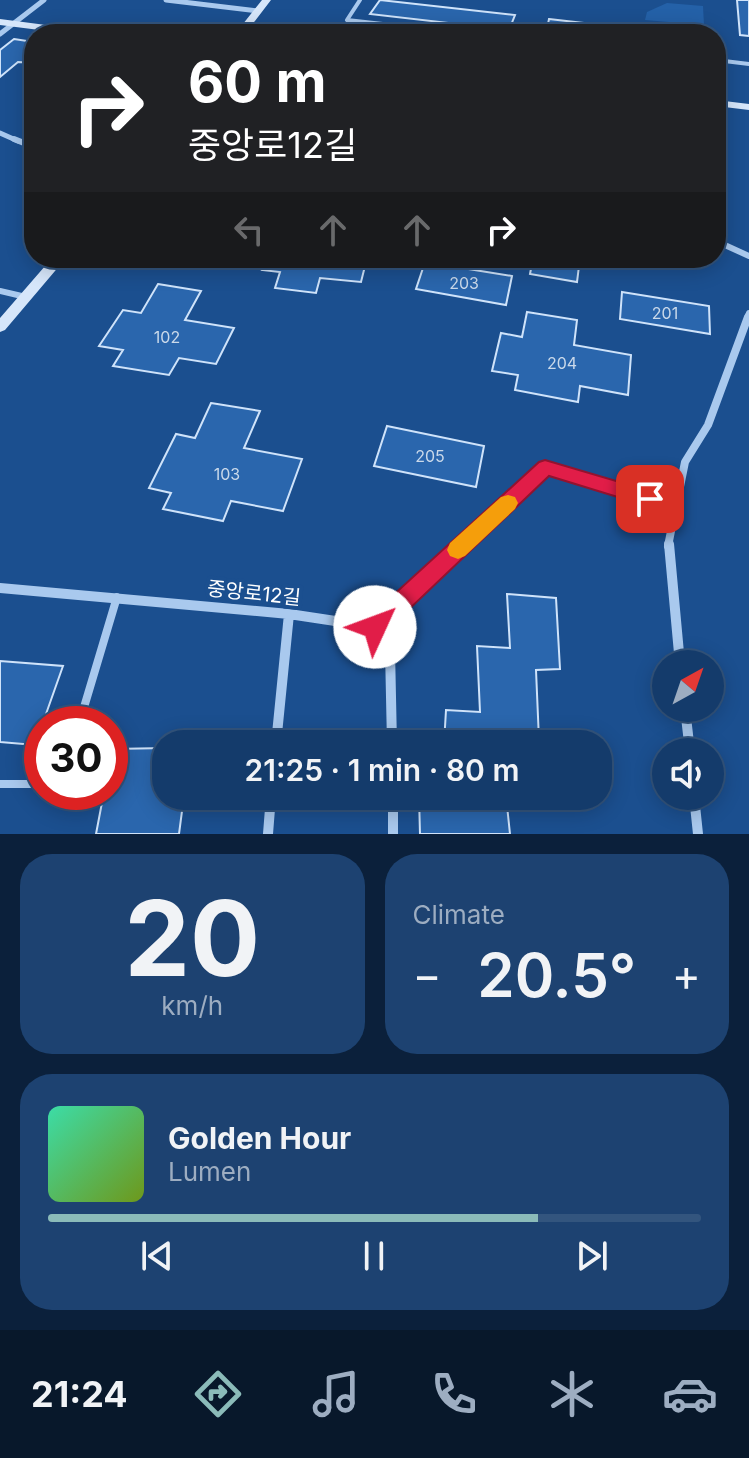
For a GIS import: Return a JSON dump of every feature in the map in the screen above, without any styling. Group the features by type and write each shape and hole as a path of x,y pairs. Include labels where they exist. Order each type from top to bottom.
{"main road":[{"path":"248,24 267,0"},
{"path":"0,22 24,25"},
{"path":"726,104 749,107"},
{"path":"0,327 51,268"}],"street":[{"path":"0,34 44,0"},
{"path":"166,0 258,11"},
{"path":"0,133 24,143"},
{"path":"726,246 749,256"},
{"path":"0,291 26,297"},
{"path":"679,650 668,547 685,462 708,425 749,313"},
{"path":"392,730 390,650 375,627 545,468 676,507"},
{"name":"중앙로12길","path":"0,588 289,614 375,627"},
{"path":"277,730 289,614"},
{"path":"268,834 270,810"},
{"path":"393,810 393,834"},
{"path":"695,810 698,834"}],"lane":[{"path":"360,0 347,20 376,24"},
{"path":"726,61 749,64"},
{"path":"84,706 117,597"},
{"path":"0,784 24,784"}],"shaded area":[{"path":"667,3 703,6 704,24 645,20 647,12"}],"building":[{"path":"380,0 515,15 511,24 457,24 370,14"},
{"path":"737,0 749,0 749,36 740,35"},
{"path":"549,19 593,24 548,24"},
{"path":"14,39 24,40 24,62 18,62 0,77 0,50"},
{"path":"364,268 361,282 320,278 316,293 275,288 280,272 262,270"},
{"path":"423,268 462,268 512,276 506,305 416,289"},
{"path":"531,268 579,268 577,282 530,274"},
{"path":"158,284 201,291 185,320 234,328 216,364 179,358 169,375 113,366 123,350 99,346 123,310 141,313"},
{"path":"622,292 709,306 710,334 620,319"},
{"path":"527,312 577,320 574,345 631,355 628,395 580,386 578,402 515,390 518,375 492,371 501,333 522,337"},
{"path":"211,403 260,411 244,448 302,459 283,511 231,501 223,521 163,509 171,493 149,488 176,434 195,438"},
{"path":"387,426 484,446 476,487 374,466"},
{"path":"507,594 556,598 560,669 536,670 539,730 445,730 446,710 480,712 477,646 510,648"},
{"path":"0,661 63,666 49,706 24,706 24,744 0,742"},
{"path":"152,748 152,810 182,810 179,834 96,834 101,810 128,810 128,749"},
{"path":"419,810 507,810 510,834 420,834"}],"slow traffic":[{"path":"458,550 508,503"}],"route":[{"path":"375,627 545,468 650,499"}]}
